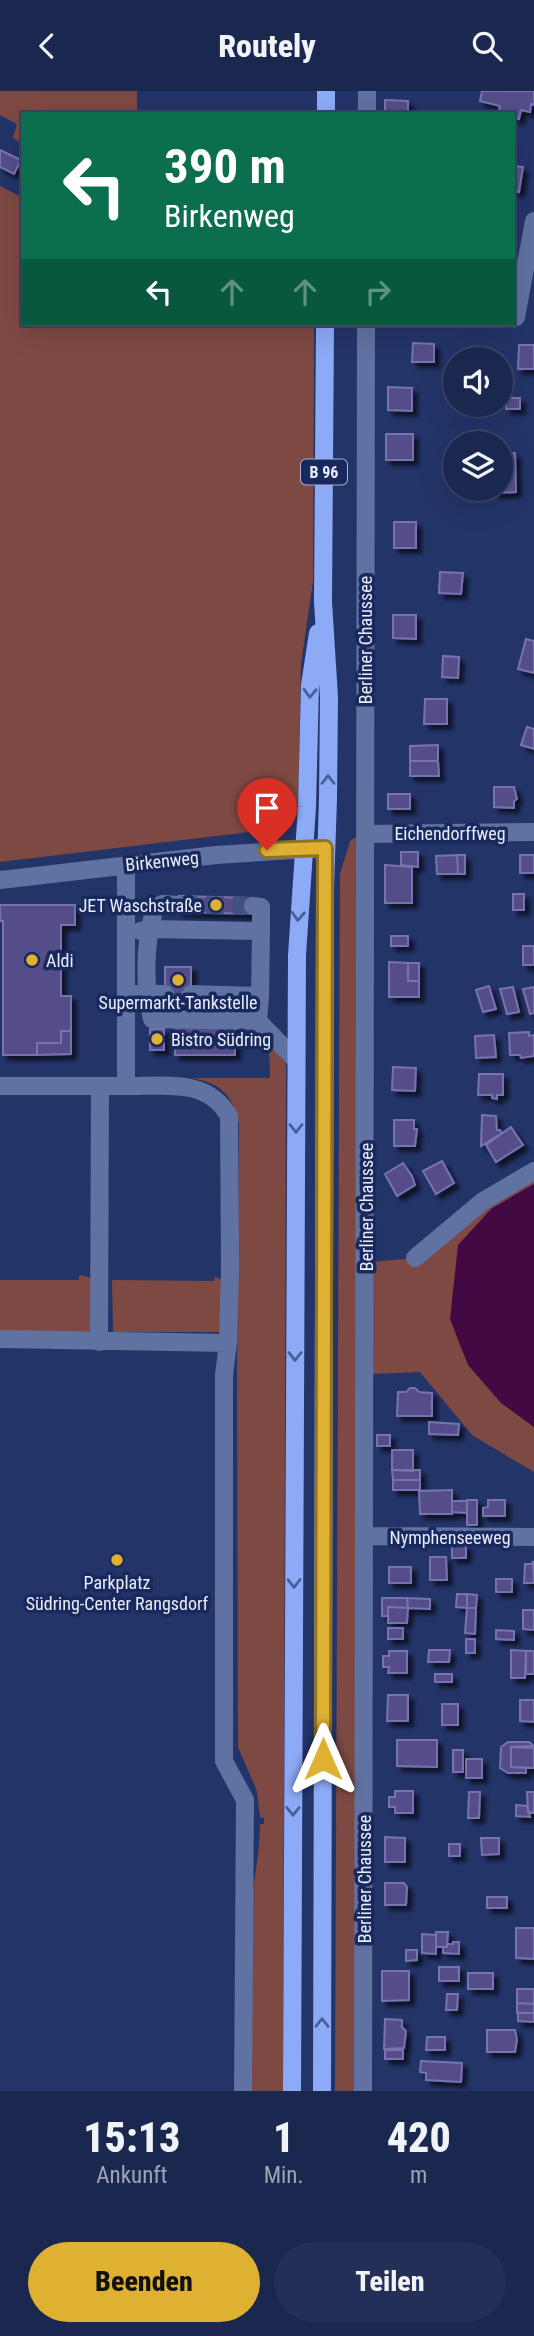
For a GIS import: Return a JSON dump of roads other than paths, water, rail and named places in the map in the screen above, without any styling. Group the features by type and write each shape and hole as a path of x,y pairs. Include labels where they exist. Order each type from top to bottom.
{"main road":[{"path":"326,91 326,112"},
{"name":"B 96","path":"322,2091 325,848 329,684 323,602 325,326"},
{"name":"B 96","path":"292,2091 298,919 307,807 310,685 323,602"}],"street":[{"path":"367,91 367,112"},
{"path":"516,317 534,221"},
{"name":"Berliner Chaussee","path":"363,2091 366,326"},
{"name":"Eichendorffweg","path":"365,834 534,832"},
{"name":"Birkenweg","path":"0,880 126,865 325,848"},
{"path":"126,865 126,1086"},
{"path":"179,905 162,904 154,910 149,929 146,994 152,1019 264,1026"},
{"path":"253,906 261,907 260,996 264,1026 296,1060"},
{"path":"126,934 149,929 261,931"},
{"path":"126,994 165,994"},
{"path":"191,994 260,996"},
{"path":"0,1086 195,1087 210,1094 229,1116 228,1343 224,1375 224,1761 245,1800 243,2091"},
{"path":"99,1342 100,1086"},
{"path":"415,1258 483,1201 534,1171"},
{"path":"0,1339 228,1343"},
{"name":"Nymphenseeweg","path":"366,1536 534,1537"}],"tunnel":[{"path":"179,905 253,906"}],"place":[{"name":"JET Waschstraße","path":"216,905"},
{"name":"Aldi","path":"32,960"},
{"name":"Supermarkt-Tankstelle","path":"178,980"},
{"name":"Bistro Südring","path":"157,1039"},
{"name":"Parkplatz Südring-Center Rangsdorf","path":"117,1560"}]}
